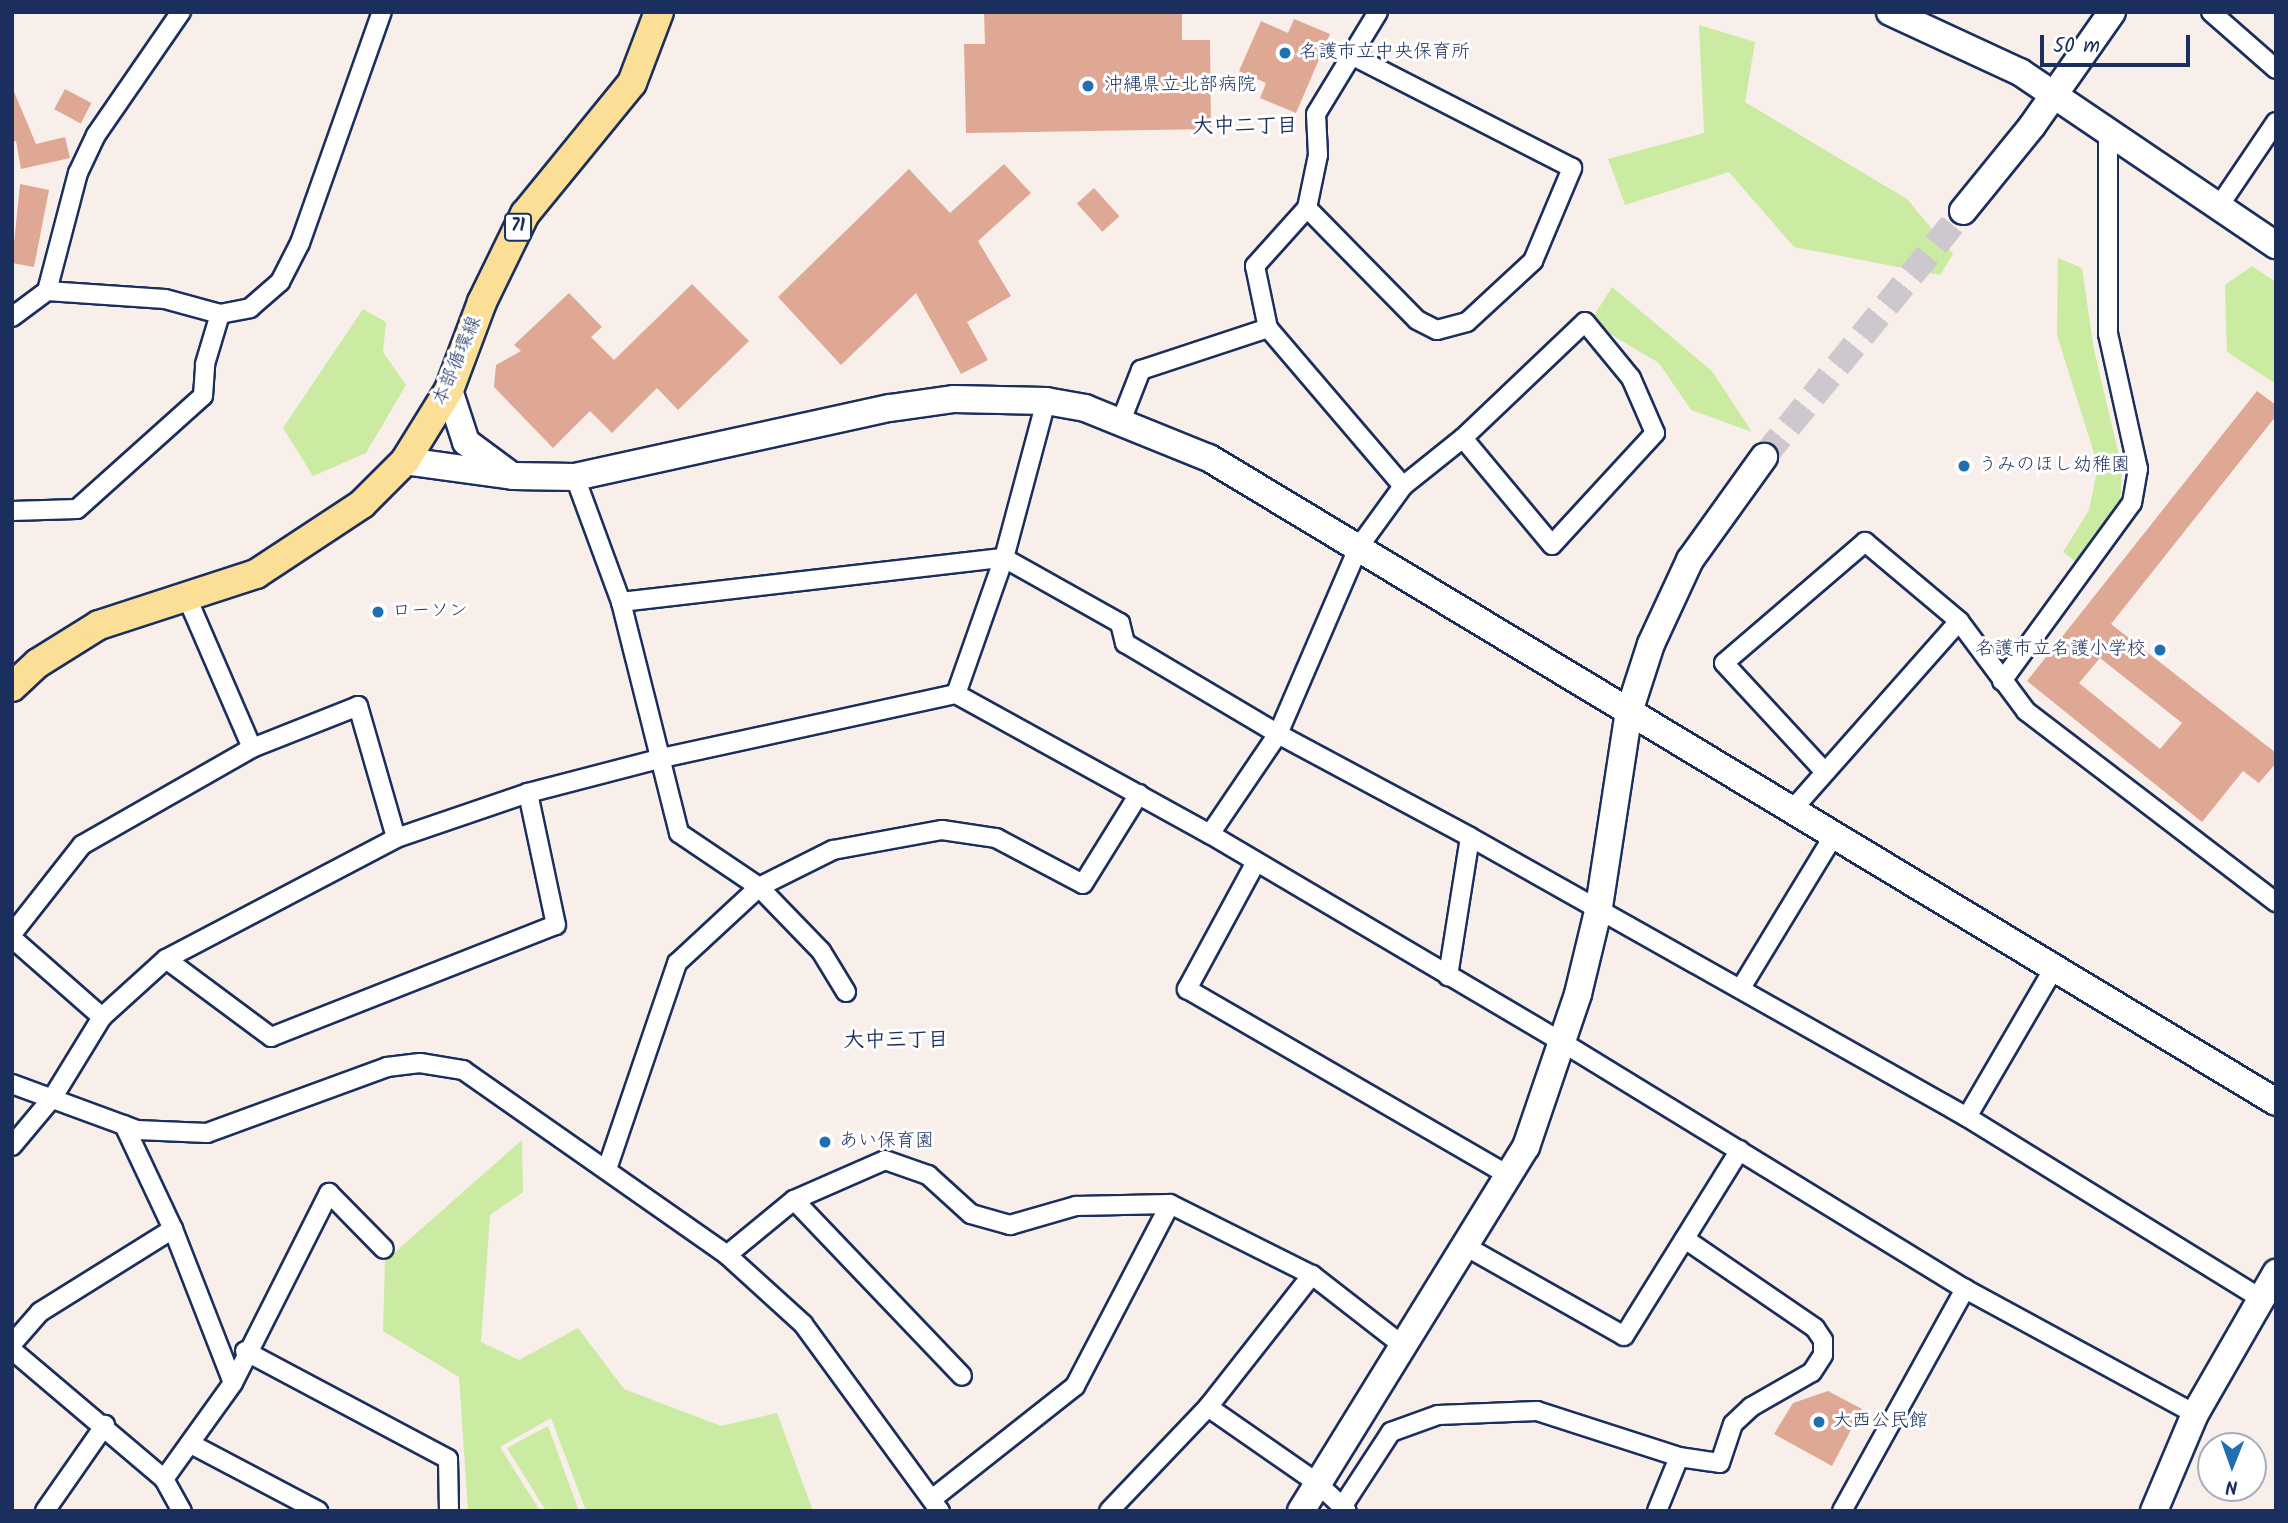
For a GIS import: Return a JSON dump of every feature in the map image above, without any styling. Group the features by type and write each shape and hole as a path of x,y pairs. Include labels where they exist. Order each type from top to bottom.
{"main road":[{"name":"本部循環線","path":"15,680 99,625 146,607 188,600 256,574 311,541 362,504 405,461 449,390 482,302 525,214 632,83 659,12"}],"street":[{"path":"12,317 47,291 78,173 91,144 181,12"},
{"path":"47,291 165,299 220,314 250,307 280,282 300,243 324,164 377,39 382,12"},
{"path":"1378,12 1349,54 1315,114 1318,155 1307,208 1255,265 1268,328 1403,486"},
{"path":"1890,12 2009,66 2217,209 2276,245"},
{"path":"1963,211 2112,12"},
{"path":"2211,12 2276,69"},
{"path":"1307,208 1417,320 1437,330 1467,322 1533,261 1572,168 1349,54"},
{"path":"2217,209 2276,122"},
{"path":"2002,681 2133,503 2138,469 2108,334 2108,134"},
{"path":"12,511 77,509 204,396 205,364 220,314"},
{"path":"1210,834 1278,734 1358,548 1403,486 1463,438 1585,322 1631,378 1655,433 1552,545 1463,438"},
{"path":"1121,421 1141,370 1268,328"},
{"path":"449,390 466,442 513,476"},
{"path":"405,461 513,476 575,477 890,408 954,399 1046,401 1121,421 1209,458 2276,1102"},
{"path":"956,694 1004,558 1046,401"},
{"path":"1301,1511 1401,1344 1467,1247 1509,1176 1565,1044 1599,907 1629,712 1651,644 1690,560 1764,457"},
{"path":"575,477 621,602 679,833 759,887 821,951 846,992"},
{"path":"1824,771 1724,663 1865,542 1959,621 2026,711 2276,902"},
{"path":"621,602 1004,558 1120,623 1125,643 1278,734 1599,907 1967,1116 2260,1298"},
{"path":"188,600 252,748"},
{"path":"1792,810 1959,621"},
{"path":"12,1146 52,1097 102,1017 166,959 396,838 528,793 662,758 956,694 1210,834 1565,1044 1965,1289 2195,1414"},
{"path":"102,1017 12,936 82,845 252,748 358,706 396,838"},
{"path":"166,959 271,1037 556,925 528,793"},
{"path":"607,1169 677,963 759,887 833,850 942,830 996,838 1083,884 1139,794"},
{"path":"1741,988 1834,835"},
{"path":"1448,976 1470,837"},
{"path":"1256,862 1187,989 1509,1176"},
{"path":"1967,1116 2054,968"},
{"path":"12,1084 137,1130 206,1133 387,1067 420,1063 463,1070 727,1255 803,1324 936,1505 1075,1387 1170,1204"},
{"path":"124,1125 173,1229 233,1383"},
{"path":"1467,1247 1624,1336 1740,1150"},
{"path":"727,1255 794,1200 885,1160 929,1175 971,1214 1010,1225 1076,1206 1170,1204 1312,1275 1401,1344"},
{"path":"164,1479 233,1383 246,1351 329,1193 384,1249"},
{"path":"794,1200 962,1376"},
{"path":"12,1344 40,1312 173,1229"},
{"path":"1208,1406 1316,1482 1345,1509 1391,1432 1437,1415 1538,1411 1679,1457 1720,1463 1733,1424 1751,1407 1812,1372 1823,1355 1815,1328 1685,1239"},
{"path":"2154,1511 2195,1414 2276,1273"},
{"path":"1109,1511 1208,1406 1312,1275"},
{"path":"1842,1511 1965,1289"},
{"path":"12,1350 106,1425 164,1479 182,1511"},
{"path":"246,1351 447,1459 449,1511"},
{"path":"45,1511 106,1425"},
{"path":"191,1444 318,1511"},
{"path":"1657,1511 1679,1457"}],"green space":[{"path":"1699,25 1755,42 1745,102 1907,199 1953,254 1940,275 1794,247 1729,172 1625,205 1608,159 1704,133"},
{"path":"2058,258 2082,268 2094,350 2122,468 2120,510 2082,566 2063,552 2089,510 2098,466 2057,335"},
{"path":"2252,266 2276,282 2276,384 2227,352 2225,285"},
{"path":"1612,287 1712,371 1752,432 1691,410 1659,363 1590,322"},
{"path":"363,309 386,322 383,352 406,385 366,453 313,476 283,428"},
{"path":"522,1140 523,1192 490,1215 481,1342 519,1360 578,1328 624,1389 721,1426 777,1413 813,1511 586,1511 551,1418 500,1447 540,1511 468,1511 459,1377 383,1331 385,1261"},
{"path":"548,1426 579,1511 546,1511 507,1448"}],"building":[{"name":"沖縄県立北部病院","path":"984,12 1182,12 1182,40 1210,40 1211,129 966,133 964,44 985,44"},
{"name":"名護市立中央保育所","path":"1294,19 1330,34 1296,113 1260,98 1266,83 1239,71 1261,21 1288,33"},
{"path":"12,87 36,144 65,137 70,158 21,169 16,141 12,142"},
{"path":"65,89 91,103 81,123 54,109"},
{"path":"1004,164 1031,193 978,241 1011,296 967,322 988,360 961,374 916,293 841,365 778,297 909,169 950,213"},
{"path":"20,184 49,190 34,267 12,263"},
{"path":"1094,188 1119,216 1102,232 1077,203"},
{"path":"692,284 749,341 678,410 657,388 612,433 590,411 553,448 494,387 496,365 521,351 514,345 569,293 602,327 591,337 614,360"},
{"path":"2257,391 2276,405 2276,416 2111,624 2276,753 2276,763 2259,783 2243,771 2202,822 2027,681","holes":["2100,658 2182,723 2160,749 2079,683"]},
{"name":"大西公民館","path":"1828,1391 1862,1409 1832,1466 1774,1434 1793,1403"}],"tunnel":[{"path":"1764,457 1963,211"}],"place":[{"name":"名護市立中央保育所","path":"1285,53"},
{"name":"沖縄県立北部病院","path":"1088,86"},
{"name":"うみのほし幼稚園","path":"1964,466"},
{"name":"ローソン","path":"378,612"},
{"name":"名護市立名護小学校","path":"2160,650"},
{"name":"あい保育園","path":"825,1142"},
{"name":"大西公民館","path":"1819,1422"}],"district":[{"name":"大中二丁目","path":"1245,127"},
{"name":"大中三丁目","path":"896,1041"}]}
